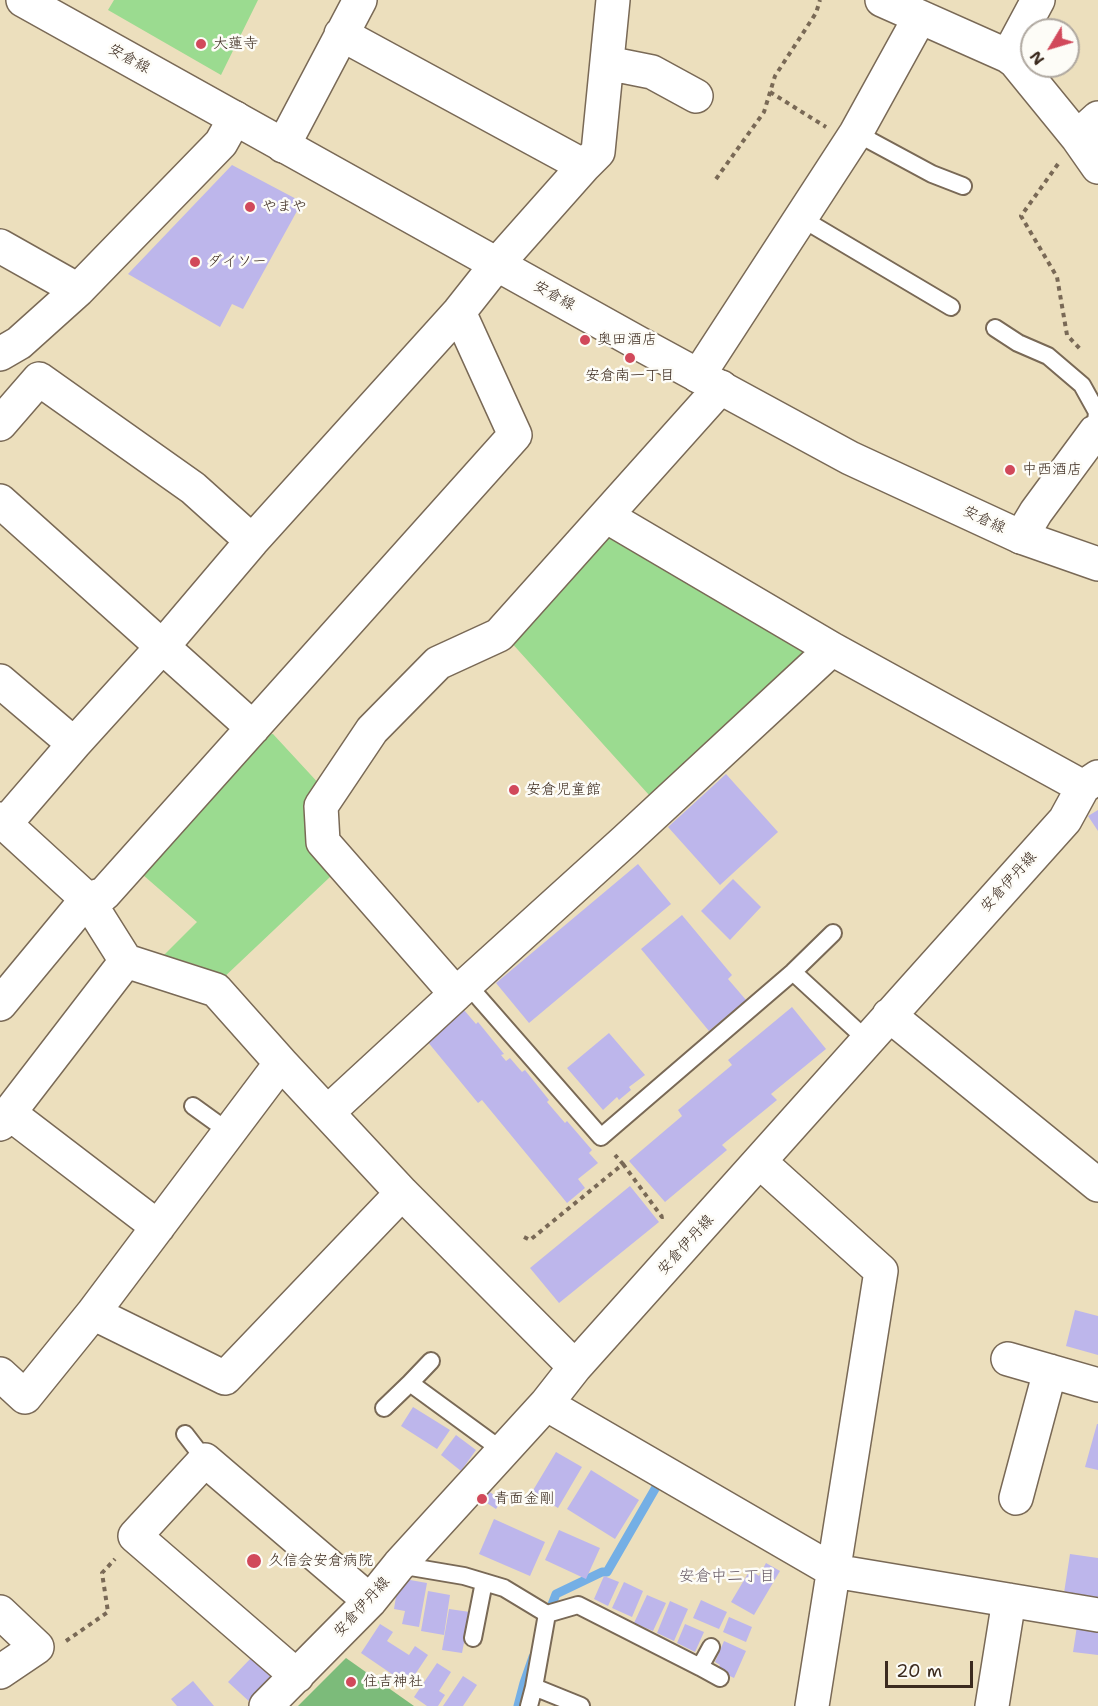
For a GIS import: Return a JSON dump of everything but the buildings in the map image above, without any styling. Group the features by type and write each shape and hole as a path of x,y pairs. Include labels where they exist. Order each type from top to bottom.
{"street":[{"name":"安倉線","path":"22,0 850,458 1022,537 1098,564"},
{"path":"283,146 340,34 360,0"},
{"path":"575,1367 402,1193 216,990 126,961 87,899 3,822 459,312 497,264 598,152 613,0"},
{"path":"882,0 922,9 1015,61 1088,128 1098,167"},
{"path":"1008,56 1038,0"},
{"path":"461,989 322,842 321,806 372,730 438,663 499,635 606,516 710,382 801,218 853,137 922,9"},
{"path":"340,34 584,166"},
{"path":"607,63 652,72 696,96"},
{"path":"0,354 19,344 78,290 221,143 235,118"},
{"path":"0,246 78,290"},
{"path":"0,1004 87,899 104,894 515,435 459,312"},
{"path":"0,424 39,379 193,488 252,541"},
{"path":"1022,537 1036,512 1097,433"},
{"path":"0,501 253,728"},
{"path":"606,516 832,649 1091,782"},
{"path":"328,1112 832,649"},
{"path":"0,681 74,744"},
{"name":"安倉伊丹線","path":"266,1706 370,1601 399,1565 546,1404 575,1367 1065,820 1091,782"},
{"path":"126,961 4,1118 158,1227"},
{"path":"889,1015 1098,1185"},
{"path":"0,1374 25,1397 93,1313 281,1063"},
{"path":"760,1162 881,1271 812,1706"},
{"path":"93,1313 225,1378 402,1193"},
{"path":"1008,1359 1098,1385"},
{"path":"1016,1498 1050,1371"},
{"path":"546,1404 834,1571 1098,1615"},
{"path":"297,1676 135,1536 205,1460 370,1601"},
{"path":"992,1706 1009,1600"},
{"path":"0,1612 37,1647 0,1672"}],"lane":[{"path":"853,137 963,186"},
{"path":"801,218 951,307"},
{"path":"995,328 1018,343 1048,356 1082,385 1097,412 1097,433"},
{"path":"461,989 601,1137 793,972 833,933"},
{"path":"793,972 867,1040"},
{"path":"193,1106 229,1132"},
{"path":"384,1408 431,1360"},
{"path":"410,1383 503,1451"},
{"path":"185,1434 205,1460"},
{"path":"399,1565 464,1576 504,1588 547,1614 578,1605 720,1678"},
{"path":"473,1638 484,1582"},
{"path":"529,1706 547,1614"},
{"path":"700,1667 711,1647"},
{"path":"534,1687 581,1706"}],"path":[{"path":"716,179 764,112 775,76 816,13 820,0"},
{"path":"770,92 853,137"},
{"path":"1082,352 1066,335 1057,277 1021,216 1088,128"},
{"path":"601,1137 662,1217 668,1216 689,1242"},
{"path":"524,1237 530,1240 622,1164"},
{"path":"37,1647 54,1649 108,1612 102,1574 135,1536"}],"green space":[{"name":"大蓮寺","path":"114,0 258,0 221,75 108,10"},
{"path":"611,537 801,640 804,653 649,795 509,640 600,539"},
{"path":"273,734 322,787 318,843 330,877 220,981 200,966 164,955 197,922 135,868 255,735"},
{"name":"住吉神社","path":"346,1658 414,1706 298,1706"}],"waterway":[{"path":"548,1615 556,1594 602,1572 607,1572 659,1482"},
{"path":"518,1706 533,1657"}],"place":[{"name":"大蓮寺","path":"201,44"},
{"name":"やまや","path":"250,207"},
{"name":"ダイソー","path":"195,262"},
{"name":"奥田酒店","path":"585,340"},
{"name":"安倉南一丁目","path":"630,358"},
{"name":"中西酒店","path":"1010,470"},
{"name":"安倉児童館","path":"514,790"},
{"name":"青面金剛","path":"482,1499"},
{"name":"久信会安倉病院","path":"254,1561"},
{"name":"住吉神社","path":"351,1682"}],"district":[{"name":"安倉中二丁目","path":"727,1577"}]}
